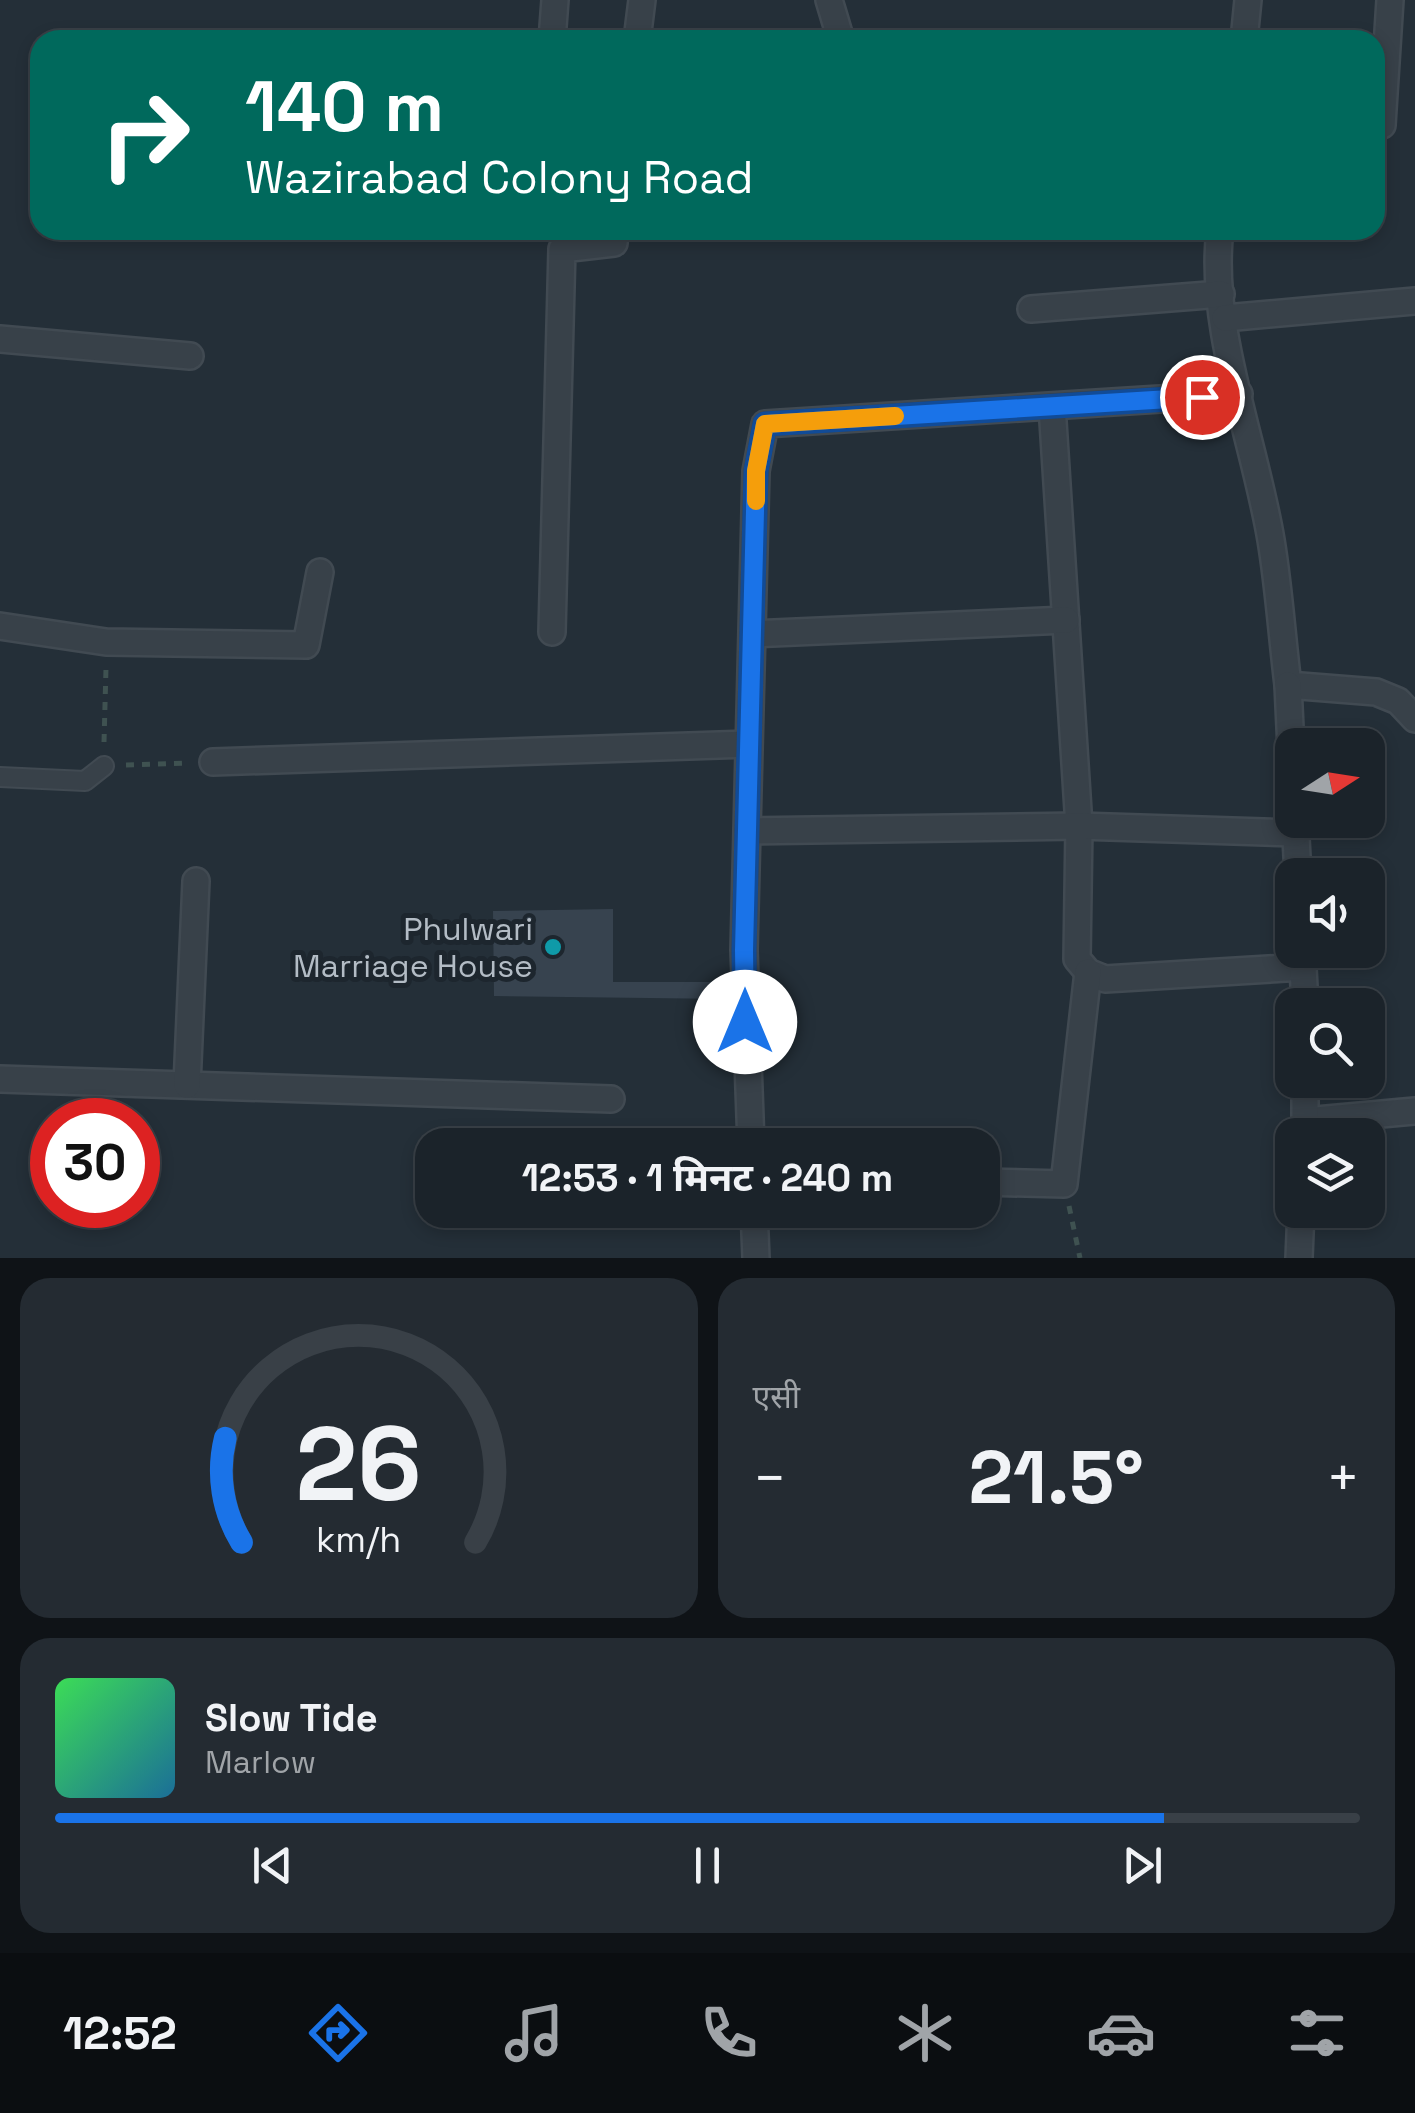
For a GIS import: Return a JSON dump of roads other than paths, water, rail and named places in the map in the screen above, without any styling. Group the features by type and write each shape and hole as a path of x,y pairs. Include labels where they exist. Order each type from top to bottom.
{"street":[{"path":"553,30 555,0"},
{"path":"638,30 642,0"},
{"path":"829,0 838,30"},
{"path":"1245,30 1248,0"},
{"path":"1385,78 1390,0"},
{"path":"552,632 562,249 614,240"},
{"path":"1219,240 1216,262 1223,306 1271,540 1290,728"},
{"path":"1031,309 1415,301"},
{"path":"0,340 190,356"},
{"path":"750,1128 745,1022 747,831 756,471 765,424 1239,394"},
{"path":"1052,406 1080,826 1077,959 1088,972 1105,978 1275,962"},
{"path":"0,626 106,642 306,646 320,572"},
{"path":"752,634 1066,620"},
{"path":"1288,685 1376,692 1398,701 1415,719"},
{"path":"212,762 749,744"},
{"path":"0,777 85,781 104,766"},
{"path":"747,831 1275,826"},
{"path":"187,1086 196,881"},
{"path":"1000,1182 1064,1184 1088,972"},
{"path":"0,1080 611,1099"},
{"path":"1370,1118 1415,1111"},
{"path":"755,1228 756,1258"},
{"path":"1299,1258 1300,1228"}],"place":[{"name":"Phulwari Marriage House","path":"553,947"}]}
